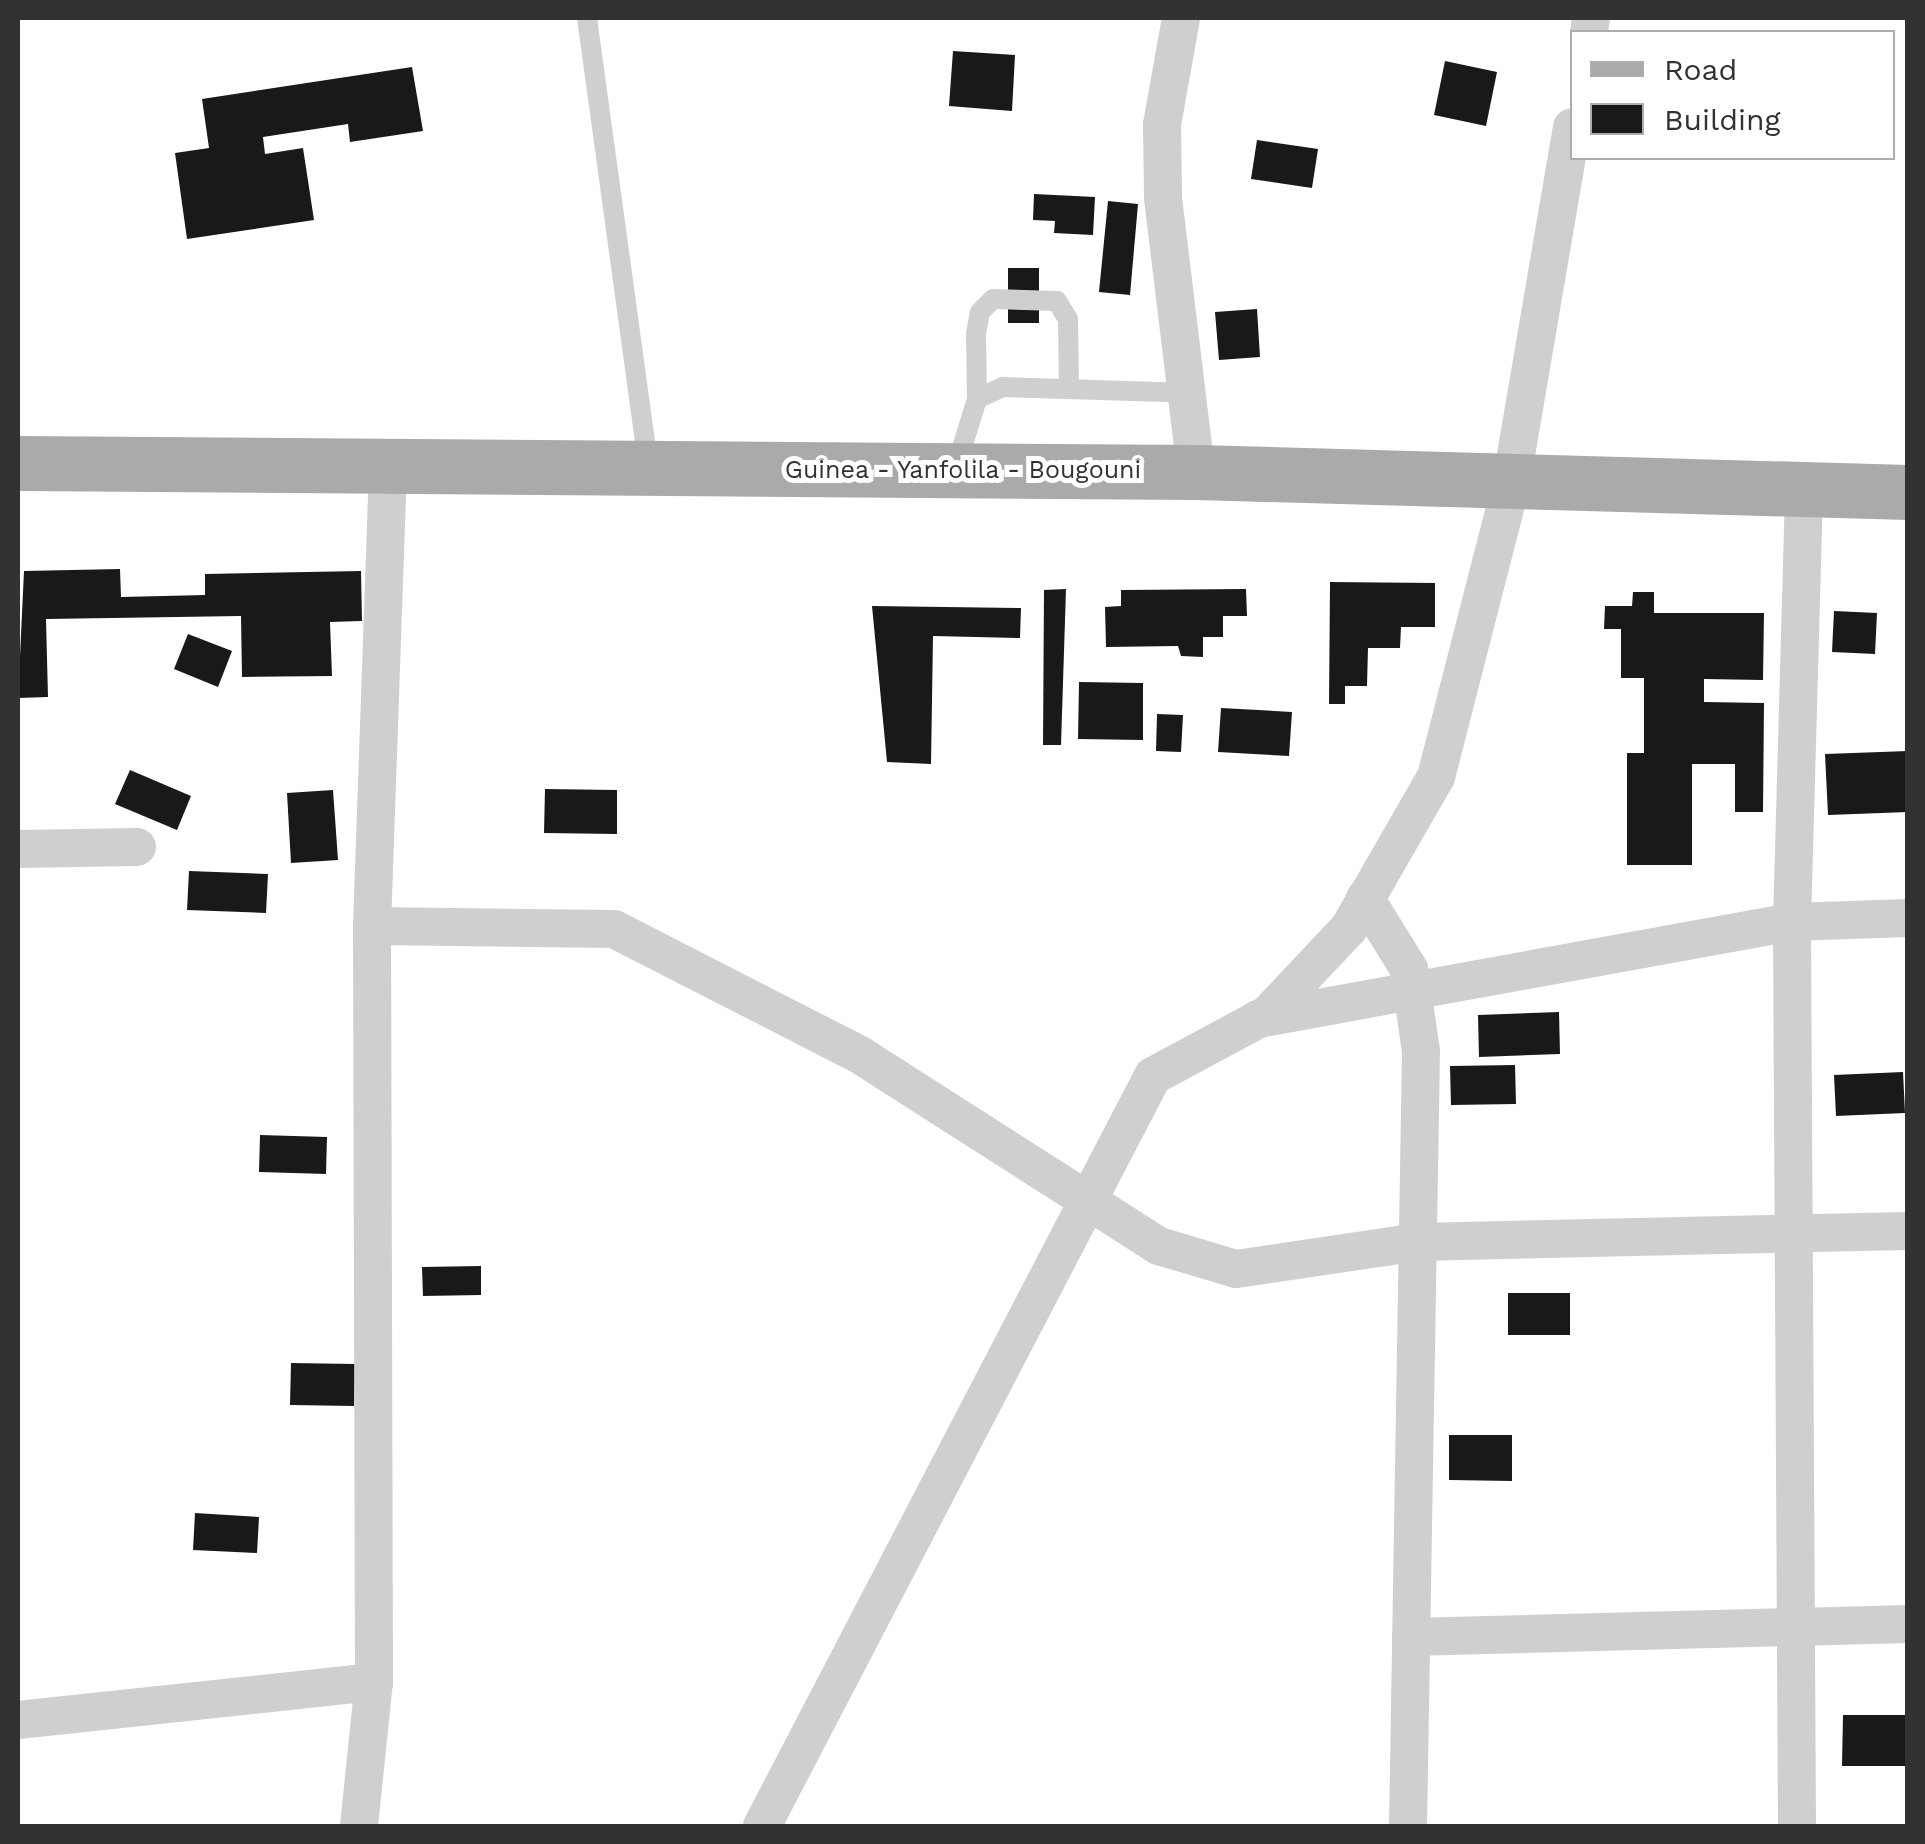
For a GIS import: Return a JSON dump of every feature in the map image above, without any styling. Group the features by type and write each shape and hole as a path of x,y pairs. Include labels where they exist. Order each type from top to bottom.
{"main road":[{"name":"Guinea - Yanfolila - Bougouni","path":"18,463 1196,472 1511,484 1908,492"}],"street":[{"path":"1181,18 1162,124 1163,198 1190,393 1196,472"},
{"path":"762,1826 1154,1076 1256,1020 1348,928 1436,776 1511,484 1570,139"},
{"path":"360,1826 374,1682 372,926 388,466"},
{"path":"1796,1826 1792,922 1804,492"},
{"path":"18,848 137,847"},
{"path":"1366,898 1409,969 1421,1051 1408,1826"},
{"path":"1256,1020 1792,922 1908,918"},
{"path":"372,926 614,929 860,1056 1159,1246 1236,1269 1418,1242 1908,1231"},
{"path":"1411,1637 1908,1624"},
{"path":"18,1720 374,1682"}],"lane":[{"path":"587,18 648,467"},
{"path":"955,470 978,398 976,334 980,312 993,299 1058,300 1068,320 1070,389"},
{"path":"978,398 1003,387 1190,393"}],"building":[{"path":"953,51 1015,55 1012,111 949,106"},
{"path":"1445,61 1497,72 1486,126 1434,115"},
{"path":"412,67 423,131 350,142 348,124 263,137 265,154 303,148 314,220 187,239 175,153 209,148 202,99"},
{"path":"1257,140 1318,149 1312,188 1251,179"},
{"path":"1034,194 1095,197 1093,235 1054,233 1055,221 1033,220"},
{"path":"1108,201 1138,204 1130,295 1099,292"},
{"path":"1008,268 1039,268 1039,323 1008,323"},
{"path":"1257,309 1260,357 1219,360 1215,312"},
{"path":"120,569 121,597 205,595 205,574 361,571 362,621 330,622 332,676 242,677 241,616 46,619 48,697 18,698 24,571"},
{"path":"1330,582 1435,583 1435,627 1401,627 1400,648 1368,648 1367,686 1345,686 1345,704 1329,704"},
{"path":"1066,589 1061,745 1043,745 1044,590"},
{"path":"1246,589 1247,616 1223,616 1223,637 1203,637 1203,657 1181,656 1178,646 1106,647 1105,607 1121,606 1121,590"},
{"path":"1633,592 1654,592 1654,613 1764,613 1763,680 1704,679 1704,702 1764,703 1763,812 1735,812 1735,764 1692,764 1692,865 1627,865 1627,753 1644,753 1644,678 1621,678 1621,629 1604,629 1605,606 1632,606"},
{"path":"872,606 1021,608 1020,638 933,636 931,764 887,762"},
{"path":"1834,611 1877,613 1875,654 1832,652"},
{"path":"188,634 232,651 218,687 174,669"},
{"path":"1079,682 1143,683 1143,740 1078,739"},
{"path":"1221,708 1292,712 1289,756 1218,752"},
{"path":"1157,714 1183,715 1181,752 1156,751"},
{"path":"1908,751 1908,812 1828,815 1825,754"},
{"path":"130,770 191,796 177,830 115,804"},
{"path":"545,789 617,790 617,834 544,833"},
{"path":"333,790 338,860 291,863 287,793"},
{"path":"189,871 268,874 266,913 187,910"},
{"path":"1559,1012 1560,1054 1479,1057 1478,1015"},
{"path":"1515,1065 1516,1104 1451,1105 1450,1066"},
{"path":"1903,1072 1905,1113 1836,1116 1834,1075"},
{"path":"260,1135 327,1137 326,1174 259,1172"},
{"path":"481,1266 481,1295 423,1296 422,1267"},
{"path":"1508,1293 1570,1293 1570,1335 1508,1335"},
{"path":"291,1363 355,1364 354,1406 290,1405"},
{"path":"1449,1435 1512,1435 1512,1481 1449,1480"},
{"path":"195,1513 259,1517 257,1553 193,1550"},
{"path":"1843,1715 1908,1715 1908,1766 1842,1766"}]}
